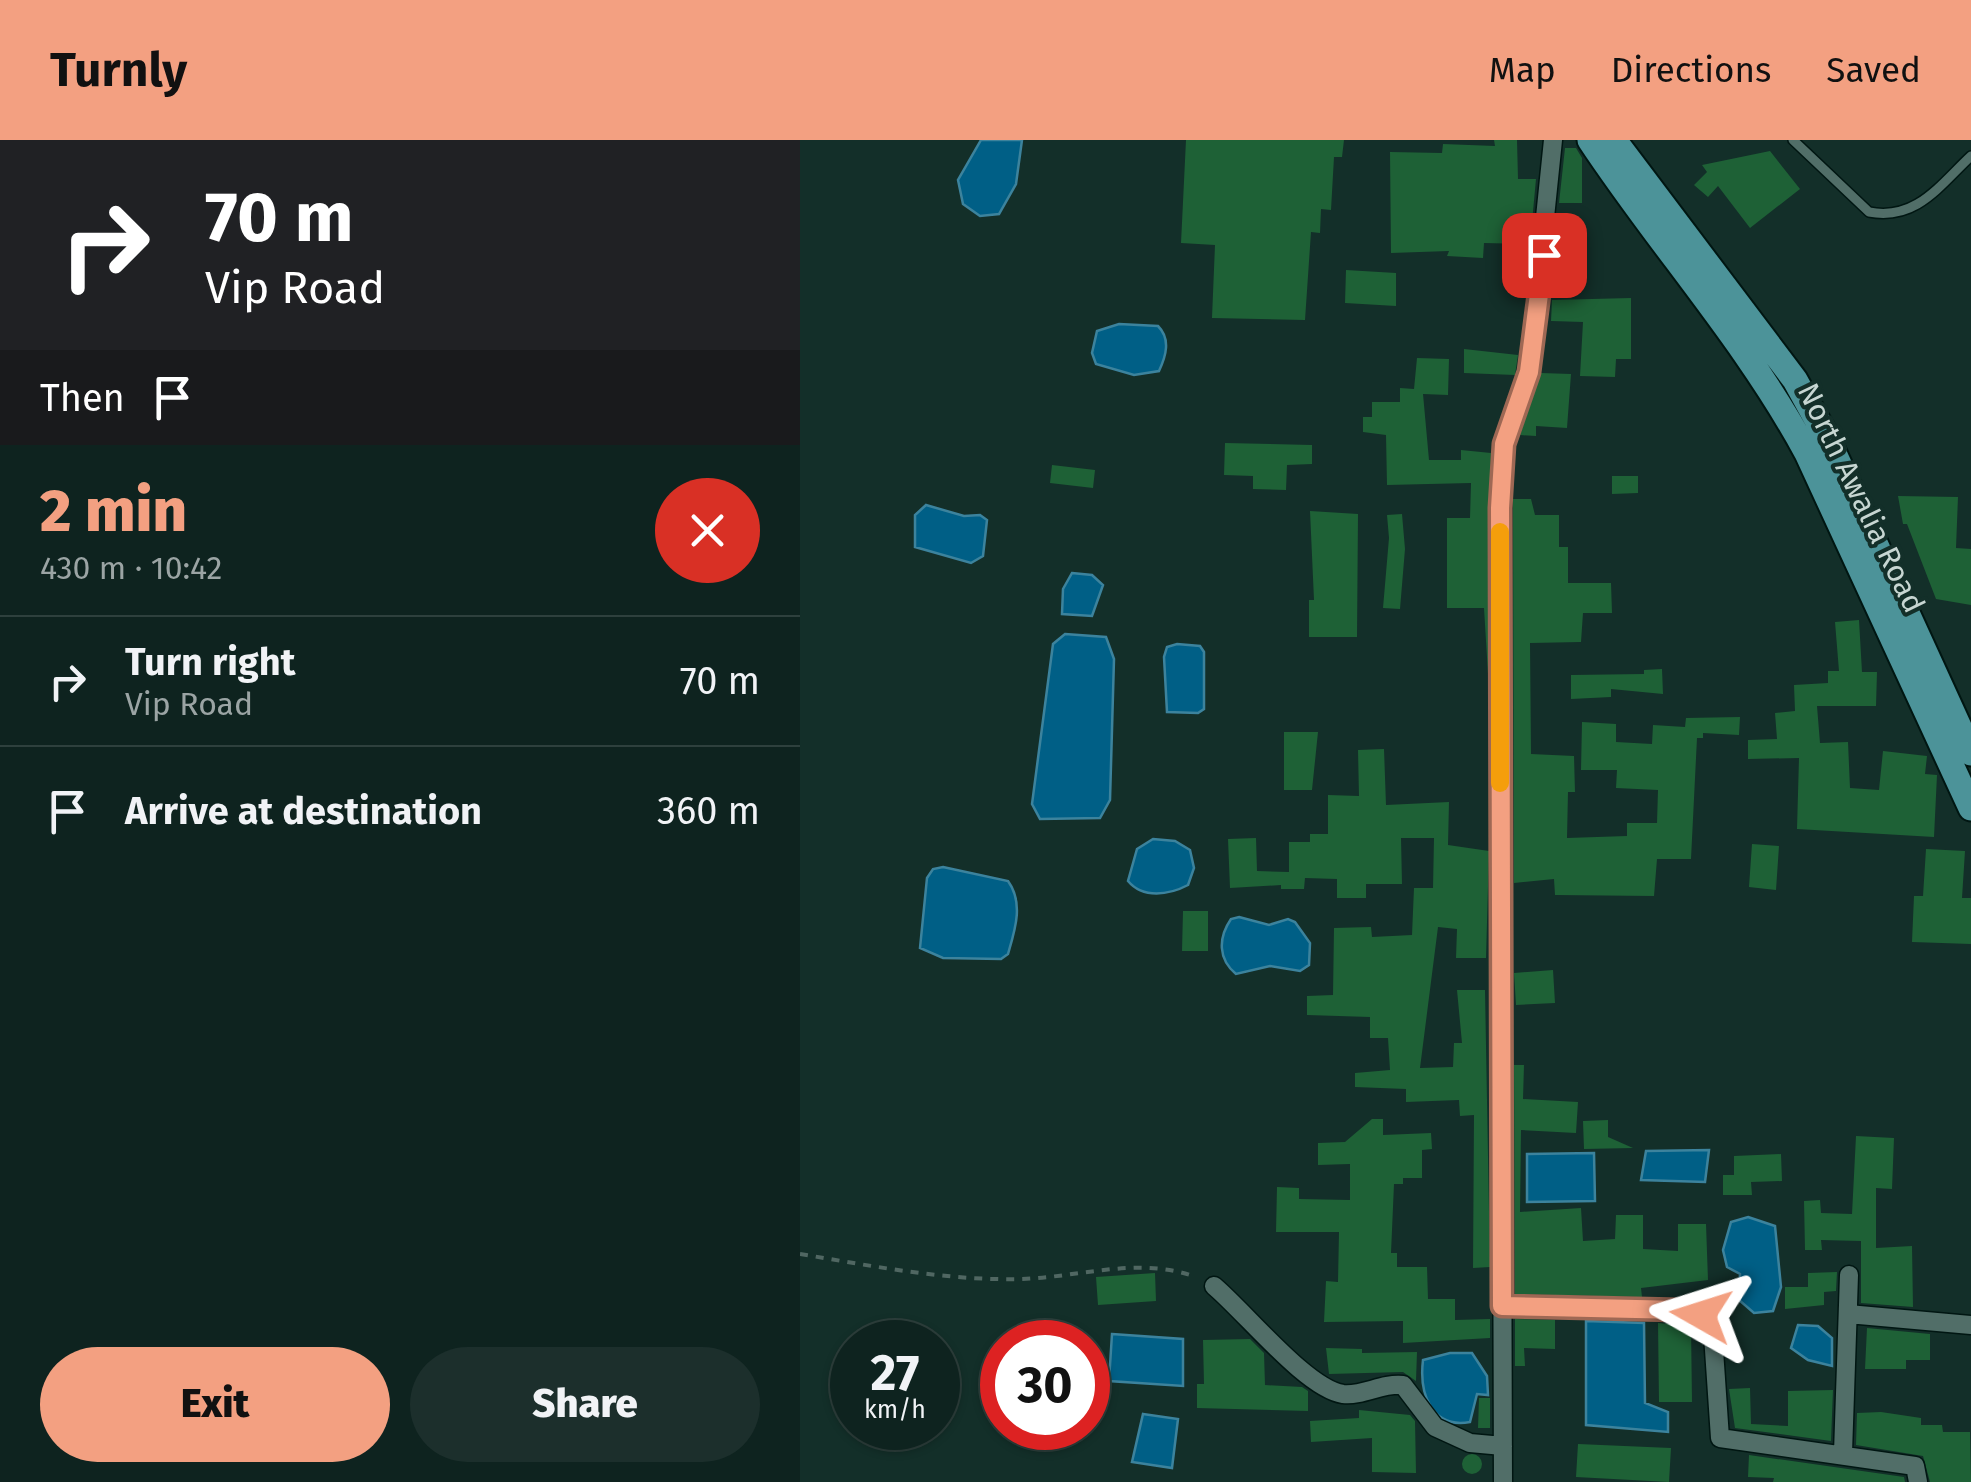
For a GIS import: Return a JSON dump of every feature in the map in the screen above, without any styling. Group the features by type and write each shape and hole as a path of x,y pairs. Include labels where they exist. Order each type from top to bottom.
{"main road":[{"name":"North Awalia Road","path":"1590,140 1641,217 1688,271 1777,398 1807,452 1971,808"},
{"name":"North Awalia Road","path":"1614,140 1795,380 1827,438 1971,753"}],"street":[{"path":"1503,1482 1500,508 1504,444 1529,372 1534,338 1553,140"},
{"path":"1843,1453 1850,1275"},
{"path":"1214,1286 1314,1384 1352,1395 1384,1384 1403,1385 1435,1427 1470,1443 1503,1446"},
{"path":"1502,1306 1695,1311 1713,1335 1720,1438 1916,1466 1918,1482"},
{"path":"1848,1314 1971,1325"}],"lane":[{"path":"1793,140 1869,212 1885,215 1917,208 1971,156"}],"path":[{"path":"800,1254 975,1278 1048,1277 1158,1266 1214,1286"}],"water":[{"path":"981,140 1022,140 1016,184 999,214 980,216 963,204 958,180"},
{"path":"1119,324 1158,326 1166,342 1159,371 1134,375 1096,364 1092,353 1097,331"},
{"path":"926,505 964,516 980,515 987,520 983,556 971,563 915,547 915,515"},
{"path":"1072,573 1092,575 1103,585 1092,616 1062,614 1063,589"},
{"path":"1065,634 1106,637 1114,659 1110,800 1100,818 1040,819 1032,804 1053,644"},
{"path":"1200,646 1204,652 1204,709 1198,713 1167,712 1164,657 1167,647"},
{"path":"1153,839 1175,841 1190,850 1194,868 1188,885 1156,894 1141,891 1128,881 1137,849"},
{"path":"943,867 1008,881 1016,898 1017,917 1008,954 1001,959 943,958 920,948 927,878 933,869"},
{"path":"1239,917 1269,925 1288,919 1295,922 1310,943 1309,965 1300,971 1270,966 1236,974 1223,955 1222,941 1231,919"},
{"path":"1709,1150 1705,1182 1641,1180 1646,1151"},
{"path":"1594,1153 1595,1201 1527,1202 1527,1154"},
{"path":"1748,1217 1775,1226 1781,1287 1773,1311 1754,1313 1739,1300 1740,1274 1727,1267 1723,1250 1731,1222"},
{"path":"1586,1321 1644,1323 1645,1403 1668,1412 1668,1432 1586,1425"},
{"path":"1798,1325 1818,1326 1832,1338 1832,1366 1808,1360 1791,1348"},
{"path":"1112,1334 1183,1339 1183,1386 1110,1381"},
{"path":"1450,1353 1472,1353 1487,1376 1488,1395 1477,1394 1470,1422 1446,1420 1430,1406 1426,1396 1423,1360"},
{"path":"1143,1414 1178,1419 1172,1468 1132,1462"}],"building":[{"path":"1186,140 1344,140 1342,157 1334,157 1331,210 1321,209 1320,233 1311,232 1305,320 1212,318 1215,245 1181,243"},
{"path":"1494,140 1517,140 1518,179 1536,179 1530,244 1484,243 1483,258 1447,256 1449,251 1391,253 1390,152 1442,153 1443,144 1495,146"},
{"path":"1565,148 1576,148 1582,158 1582,203 1559,203"},
{"path":"1770,151 1800,189 1750,228 1718,186 1708,197 1694,185 1707,172 1702,165"},
{"path":"1346,270 1396,273 1396,306 1345,303"},
{"path":"1631,298 1631,359 1616,359 1615,377 1580,376 1583,322 1551,321 1552,300"},
{"path":"1464,349 1518,355 1515,375 1464,373"},
{"path":"1417,358 1449,359 1448,395 1423,394 1429,460 1461,460 1461,450 1491,453 1488,674 1484,608 1447,608 1447,518 1470,518 1471,483 1387,485 1386,435 1363,432 1363,417 1372,417 1372,402 1400,402 1400,388 1414,389"},
{"path":"1541,373 1571,374 1567,428 1536,426 1536,436 1520,435"},
{"path":"1225,443 1312,445 1312,464 1287,465 1286,490 1253,489 1253,476 1224,475"},
{"path":"1052,465 1095,470 1093,488 1050,483"},
{"path":"1612,476 1638,476 1638,493 1612,494"},
{"path":"1898,496 1958,497 1956,548 1971,549 1971,605 1936,599 1907,524 1903,524"},
{"path":"1513,499 1531,499 1535,515 1559,515 1559,547 1568,547 1568,583 1611,583 1612,613 1583,613 1581,642 1530,643 1531,754 1574,756 1575,792 1568,792 1567,838 1627,836 1627,823 1657,823 1658,790 1616,788 1617,770 1581,770 1582,722 1616,724 1616,742 1652,744 1653,725 1685,727 1686,718 1740,717 1739,735 1703,733 1703,738 1697,738 1691,859 1657,859 1654,896 1555,895 1554,879 1514,883"},
{"path":"1310,511 1358,514 1357,637 1309,637 1309,600 1314,600"},
{"path":"1402,514 1405,549 1400,609 1383,608 1387,515"},
{"path":"1859,620 1862,672 1877,672 1876,706 1817,706 1820,743 1848,742 1850,788 1879,790 1883,751 1927,756 1925,774 1937,775 1934,837 1797,829 1799,758 1748,759 1748,740 1777,739 1775,713 1795,711 1794,685 1828,683 1828,671 1839,671 1835,622"},
{"path":"1662,669 1663,694 1611,689 1611,697 1571,699 1571,675 1644,674 1644,670"},
{"path":"1284,732 1318,732 1312,790 1284,790"},
{"path":"1384,749 1386,805 1449,802 1448,845 1489,851 1486,958 1456,958 1457,929 1438,927 1420,1068 1453,1067 1454,1043 1462,1043 1457,990 1485,990 1490,1267 1473,1268 1474,1115 1460,1116 1459,1100 1406,1102 1406,1089 1355,1087 1355,1073 1390,1070 1388,1038 1370,1038 1370,1017 1307,1015 1307,996 1333,995 1334,928 1371,927 1372,937 1412,935 1414,888 1433,888 1434,838 1401,838 1402,884 1366,884 1366,898 1337,898 1337,879 1305,878 1304,889 1281,889 1281,885 1230,888 1228,839 1256,838 1257,871 1289,872 1289,842 1310,842 1310,834 1328,834 1328,795 1359,796 1358,750"},
{"path":"1752,844 1779,846 1776,890 1749,887"},
{"path":"1926,849 1965,851 1962,898 1971,898 1971,944 1912,942 1914,896 1923,896"},
{"path":"1183,911 1208,911 1208,951 1182,951"},
{"path":"1553,970 1555,1003 1516,1005 1514,973"},
{"path":"1514,1065 1524,1065 1523,1099 1578,1102 1576,1133 1521,1130 1520,1212 1581,1208 1583,1241 1615,1239 1616,1215 1643,1215 1643,1249 1678,1251 1678,1224 1706,1224 1708,1280 1641,1288 1642,1297 1515,1294"},
{"path":"1372,1119 1383,1119 1383,1135 1431,1133 1432,1149 1422,1150 1422,1178 1403,1178 1403,1184 1394,1184 1391,1253 1397,1253 1397,1267 1427,1267 1428,1299 1455,1299 1455,1320 1490,1319 1490,1338 1403,1343 1403,1321 1324,1322 1326,1281 1338,1282 1339,1232 1276,1232 1277,1187 1299,1188 1299,1199 1350,1200 1350,1164 1318,1165 1318,1143 1345,1142"},
{"path":"1608,1120 1608,1137 1633,1148 1584,1149 1583,1121"},
{"path":"1856,1136 1894,1138 1892,1189 1876,1188 1876,1248 1912,1246 1913,1307 1861,1303 1861,1241 1821,1240 1822,1250 1805,1250 1804,1201 1820,1200 1821,1213 1852,1214"},
{"path":"1781,1154 1782,1181 1751,1182 1752,1195 1723,1195 1723,1175 1734,1175 1734,1156"},
{"path":"1837,1272 1836,1291 1824,1292 1824,1305 1785,1309 1785,1287 1808,1287 1808,1273"},
{"path":"1155,1273 1156,1301 1098,1305 1096,1277"},
{"path":"1515,1319 1555,1320 1555,1349 1524,1348 1525,1366 1515,1366"},
{"path":"1658,1323 1691,1326 1692,1402 1659,1402"},
{"path":"1867,1328 1930,1334 1930,1360 1906,1360 1906,1369 1865,1369"},
{"path":"1250,1339 1264,1353 1265,1385 1302,1387 1308,1391 1308,1411 1197,1408 1197,1384 1204,1384 1203,1340"},
{"path":"1326,1348 1362,1349 1362,1353 1417,1352 1416,1381 1403,1372 1329,1374"},
{"path":"1750,1388 1751,1424 1788,1426 1788,1391 1833,1390 1831,1441 1735,1428 1729,1389"},
{"path":"1479,1398 1490,1398 1490,1428 1478,1428"},
{"path":"1359,1410 1410,1415 1415,1421 1416,1473 1372,1472 1372,1438 1311,1442 1310,1421 1359,1418"},
{"path":"1857,1413 1921,1418 1921,1425 1942,1425 1943,1432 1970,1432 1971,1482 1930,1482 1923,1456 1856,1445"},
{"path":"1578,1444 1671,1448 1669,1482 1576,1477"},
{"path":"1468,1454 1476,1454 1482,1464 1476,1474 1468,1474 1462,1468 1462,1460"},
{"path":"1749,1455 1904,1477 1905,1482 1773,1482 1774,1478 1748,1477"}],"slow traffic":[{"path":"1500,532 1500,783"}],"route":[{"path":"1544,255 1529,372 1504,444 1500,508 1502,1306 1681,1310 1701,1315"}]}
